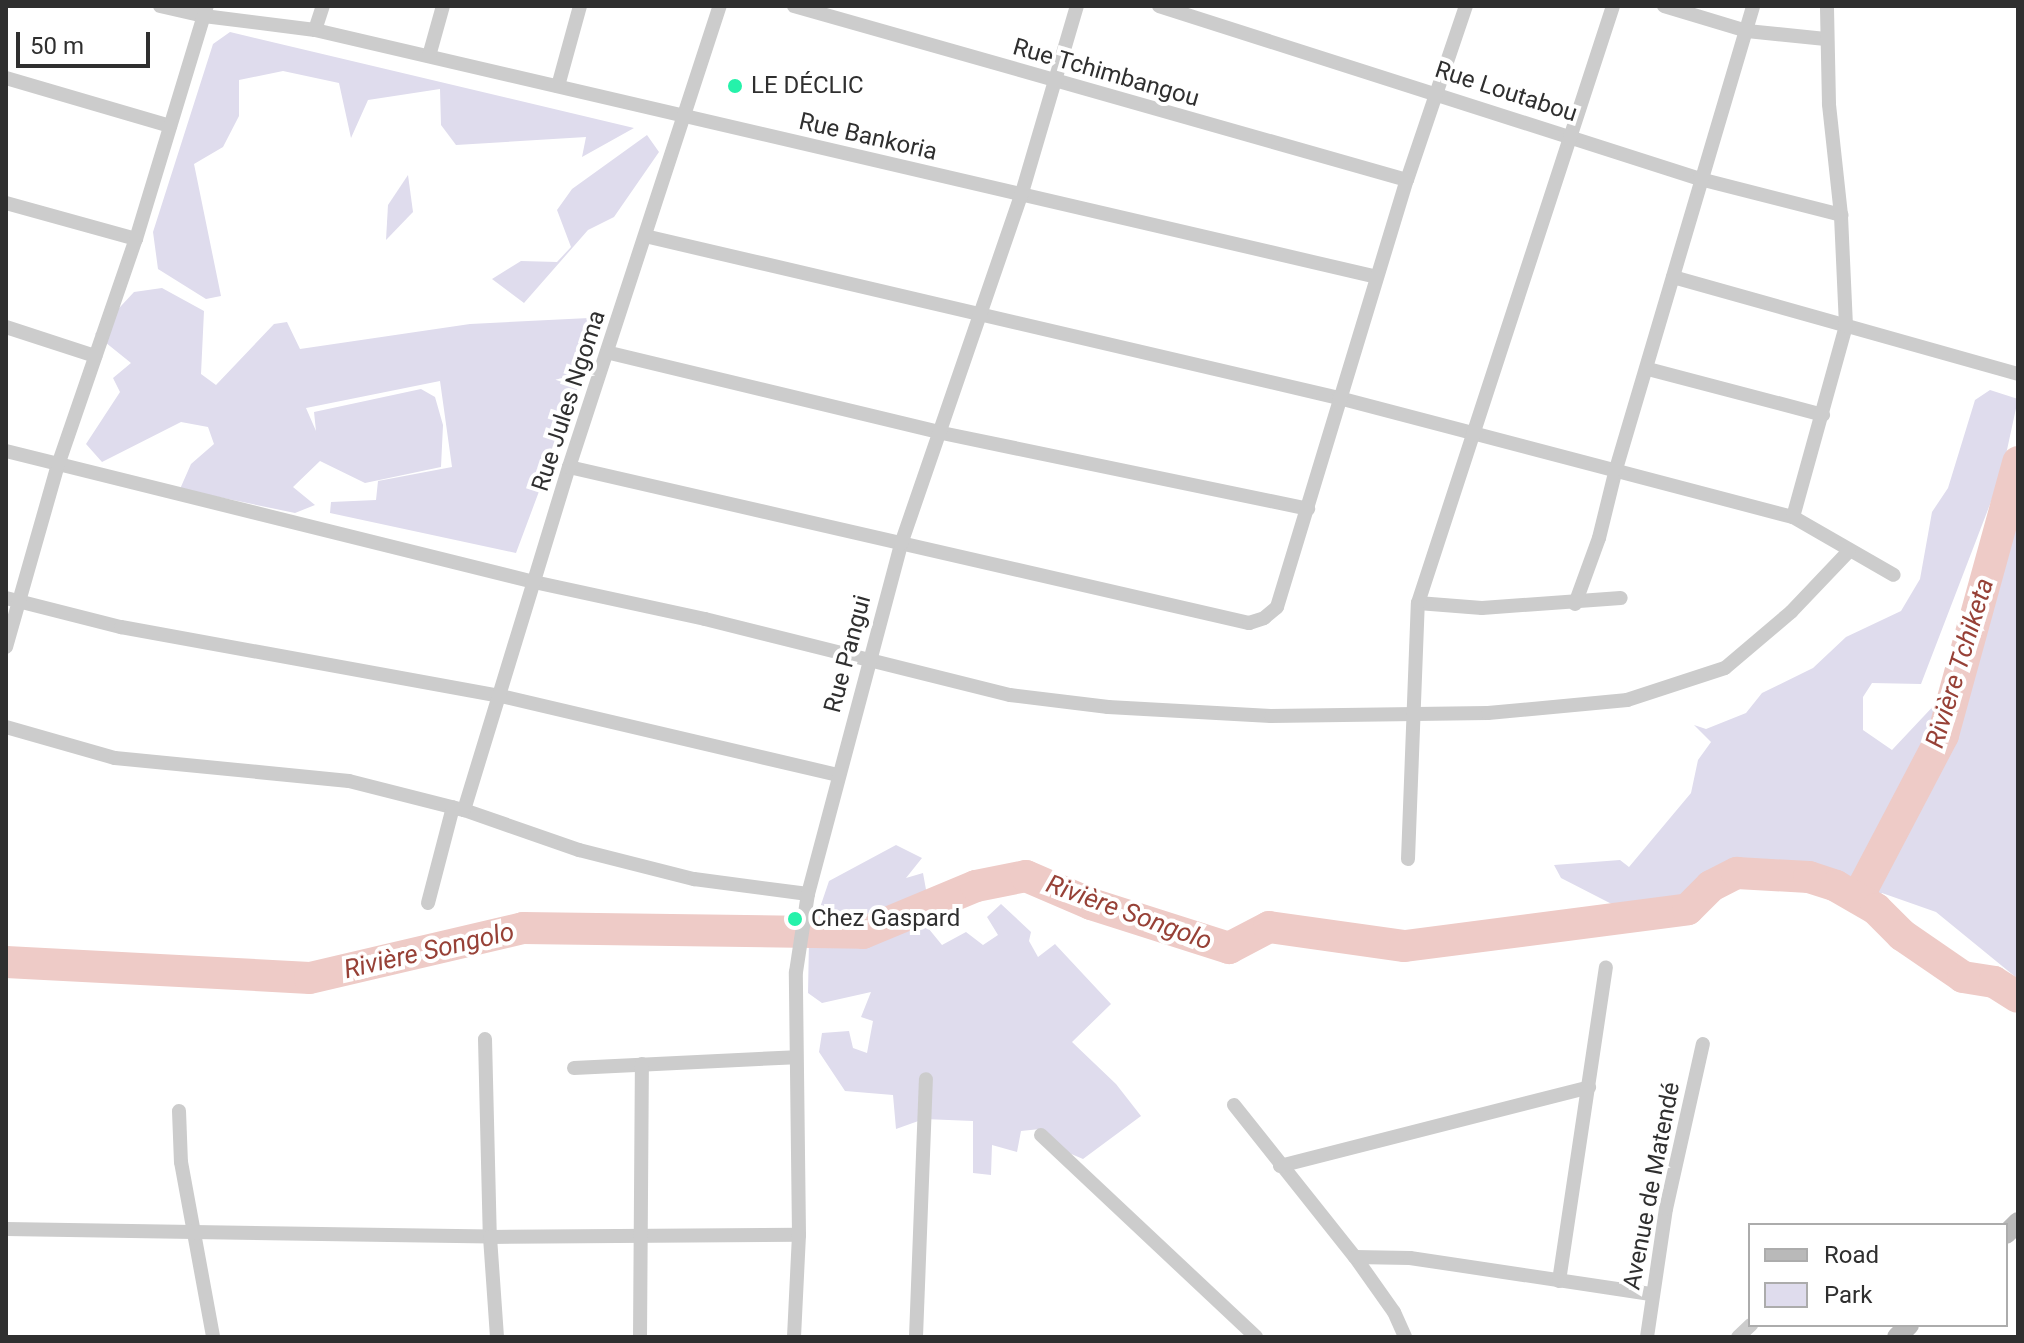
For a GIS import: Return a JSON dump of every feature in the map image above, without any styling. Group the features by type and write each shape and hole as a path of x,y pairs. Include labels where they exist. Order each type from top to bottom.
{"street":[{"name":"Rue Bankoria","path":"160,6 315,30 1377,277"},
{"path":"315,30 323,6"},
{"path":"429,56 443,6"},
{"path":"558,86 580,6"},
{"name":"Rue Jules Ngoma","path":"428,903 458,809 501,696 569,467 610,353 720,6"},
{"name":"Rue Tchimbangou","path":"794,6 1407,180"},
{"name":"Rue Pangui","path":"794,1337 799,1235 798,947 803,916 901,544 942,433 1021,196 1077,6"},
{"name":"Rue Loutabou","path":"1159,6 1700,179 1841,215"},
{"path":"569,467 1249,623 1264,618 1277,607 1407,180 1466,6"},
{"path":"1408,859 1418,603 1613,6"},
{"path":"1664,6 1747,31 1826,39"},
{"path":"1575,604 1599,538 1616,469 1753,6"},
{"path":"1793,517 1846,326 1841,215 1826,39 1827,6"},
{"path":"6,647 11,599 136,239 205,11"},
{"path":"6,78 170,126"},
{"path":"6,203 136,239"},
{"path":"645,236 1339,398 1793,517 1894,575"},
{"path":"1673,277 2018,374"},
{"path":"6,327 95,356"},
{"path":"610,353 942,433 1308,509"},
{"path":"1648,369 1823,415"},
{"path":"6,451 534,582 705,619 1010,695 1108,707 1271,716 1488,713 1627,700 1681,686 1725,668 1758,642 1849,551"},
{"path":"1418,603 1482,608 1575,604 1621,598"},
{"path":"11,599 121,627 501,696 838,775"},
{"path":"6,727 115,758 315,775 458,809 579,850 694,879 808,894"},
{"path":"1559,1281 1606,967"},
{"path":"485,1039 490,1237 497,1337"},
{"name":"Avenue de Matendé","path":"1647,1337 1666,1209 1703,1044"},
{"path":"574,1068 796,1057"},
{"path":"640,1337 642,1064"},
{"path":"916,1337 926,1079"},
{"path":"1280,1166 1589,1087"},
{"path":"1234,1105 1355,1257 1394,1312 1405,1337"},
{"path":"179,1111 181,1162 213,1337"},
{"path":"1041,1135 1256,1337"},
{"path":"6,1229 490,1237 799,1235"},
{"path":"1355,1257 1410,1258 1652,1294"}],"green space":[{"path":"230,32 634,128 582,157 586,137 456,145 441,125 440,89 368,100 351,138 339,83 283,71 239,80 239,116 223,147 194,164 221,296 206,299 158,269 153,232 213,44"},
{"path":"647,135 659,152 614,217 588,230 524,303 492,279 521,261 557,262 571,247 557,210 572,189"},
{"path":"408,175 413,212 386,240 388,205"},
{"path":"162,288 204,311 201,374 216,385 274,324 287,322 300,349 470,324 589,318 596,339 516,553 330,513 331,502 376,500 378,481 452,467 440,381 306,408 316,431 314,412 421,389 435,397 443,425 441,467 365,483 320,461 293,487 315,505 295,513 180,489 191,464 214,444 208,427 181,422 102,462 86,444 120,392 113,378 131,363 95,334 134,292"},
{"path":"1990,390 2018,399 2002,473 1921,684 1872,683 1863,697 1863,730 1892,750 1955,683 1963,639 1985,588 2018,475 2018,979 1936,912 1882,893 1872,907 1832,887 1746,876 1706,889 1679,914 1639,918 1561,878 1554,865 1620,860 1629,867 1691,793 1698,760 1711,742 1694,725 1706,729 1746,713 1762,693 1813,668 1846,637 1901,611 1920,579 1932,512 1948,488 1975,400"},
{"path":"896,845 922,858 906,878 923,873 929,906 944,901 950,907 924,923 942,945 966,932 983,945 998,935 987,917 1001,904 1031,932 1029,941 1038,957 1055,944 1111,1004 1072,1042 1116,1084 1141,1116 1083,1159 1048,1144 1040,1129 1021,1131 1017,1152 992,1145 991,1175 973,1173 973,1121 924,1119 896,1129 893,1095 845,1091 819,1052 822,1033 849,1031 853,1048 867,1053 873,1021 861,1017 871,992 822,1003 808,993 809,940 829,881"}],"waterway":[{"name":"Rivière Tchiketa","path":"1858,897 1943,735 2018,462"},
{"name":"Rivière Songolo","path":"6,962 310,978 523,928 863,933 976,886 1026,876 1091,904 1229,948 1269,927 1405,946 1688,909 1711,886 1737,873 1809,877 1836,886 1876,909 1902,935 1963,977 1994,982 2018,997"}],"place":[{"name":"LE DÉCLIC","path":"735,86"},
{"name":"Chez Gaspard","path":"795,919"}]}
